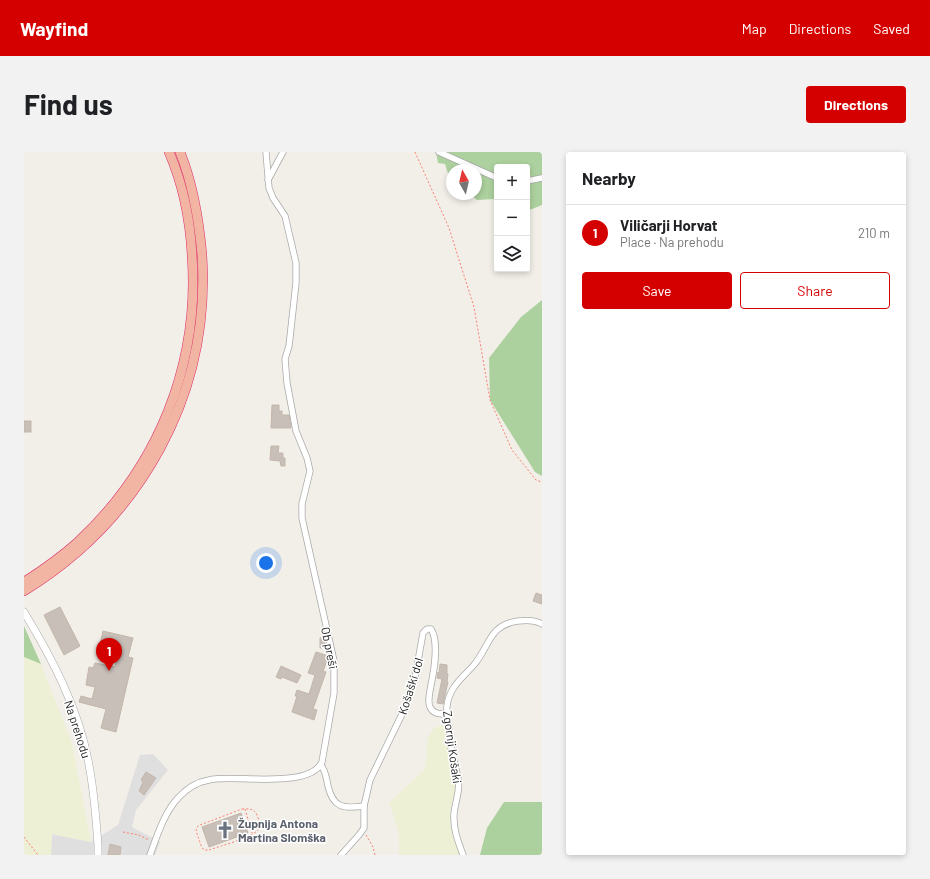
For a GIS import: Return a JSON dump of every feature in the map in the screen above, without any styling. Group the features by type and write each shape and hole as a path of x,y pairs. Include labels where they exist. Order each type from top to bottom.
{"highway":[{"path":"24,582 46,568 77,543 108,511 142,465 165,422 182,371 191,321 194,280 190,230 182,191 169,152"},
{"path":"24,591 62,566 90,542 114,517 151,466 168,435 179,407 190,374 198,342 203,270 200,228 191,188 180,152"}],"street":[{"name":"Ob preši","path":"266,152 268,180 273,198 285,216 296,263 296,283 289,346 285,360 287,383 296,431 307,458 310,471 302,504 302,518 335,666 334,693 321,765"},
{"path":"268,180 283,152"},
{"path":"439,152 494,177"},
{"path":"530,180 542,178"},
{"name":"Na prehodu","path":"24,612 50,656 62,682 82,734 93,786 98,855"},
{"name":"Zgornji Košaki","path":"463,855 454,828 454,812 459,793 459,778 450,747 446,714 448,698 452,688 473,665 493,633 498,628 506,624 525,620 542,624"},
{"name":"Košaški dol","path":"363,830 365,821 364,806 370,780 405,708 415,678 423,633 428,629 431,629 435,642 433,674 429,697 430,707 434,712 446,714"},
{"path":"150,855 168,811 178,798 198,783 220,778 262,781 289,778 313,771 321,765 324,769 329,792 336,803 342,807 349,808 364,806"},
{"path":"341,855 363,830"}],"path":[{"path":"415,152 449,228 474,307 490,400 512,450 536,480 542,482"},
{"path":"245,809 252,834"},
{"path":"245,809 255,811 259,818 260,826 257,830 252,834 209,850 202,848 196,831 197,827 245,809"},
{"path":"363,830 373,847 375,855"},
{"path":"124,832 140,835 155,842"},
{"path":"24,837 38,855"}],"shaded area":[{"path":"153,754 168,770 136,810 132,827 160,842 155,855 51,855 52,834 91,842 118,825 140,755"}],"green space":[{"path":"436,152 542,152 542,205 530,210 530,164 494,164 494,199 482,200 482,164 446,164 446,167 445,164 438,163"},
{"path":"542,300 542,476 535,472 490,400 489,358 521,317"},
{"path":"24,626 41,664 24,657"},
{"path":"24,657 41,664 72,743 91,842 52,834 51,855 24,855"},
{"path":"445,725 455,778 455,792 450,812 451,828 460,855 399,855 399,836 389,803 425,769 428,737 434,728"},
{"path":"504,802 542,802 542,855 480,855 487,828"}],"building":[{"path":"272,405 279,405 279,411 282,411 282,415 289,415 291,428 271,428"},
{"path":"24,421 31,421 31,432 24,432"},
{"path":"271,446 279,446 278,453 283,453 283,458 285,458 285,466 281,466 280,461 270,460"},
{"path":"536,593 542,595 542,604 533,601"},
{"path":"60,607 80,646 64,655 44,615"},
{"path":"103,631 133,638 128,657 133,658 116,732 101,728 106,709 79,702 81,696 92,699 95,687 86,685 89,667 93,668 95,663 115,667 119,648 100,644"},
{"path":"320,638 324,638 326,647 320,648"},
{"path":"316,652 329,656 323,671 326,672 313,709 317,710 314,720 292,712 297,696 295,696 297,690 309,694 315,675 308,673"},
{"path":"440,664 447,665 448,674 448,682 443,704 437,703 442,679 437,678"},
{"path":"281,666 301,675 297,683 282,677 281,679 276,677"},
{"path":"146,772 156,778 144,795 139,791 143,782 141,780"},
{"name":"Župnija Antona Martina Slomška","path":"241,813 248,833 209,847 202,827"},
{"path":"110,844 121,847 120,855 108,855"}],"place":[{"name":"Viličarji Horvat","path":"109,671"},
{"name":"Župnija Antona Martina Slomška","path":"225,830"}]}
